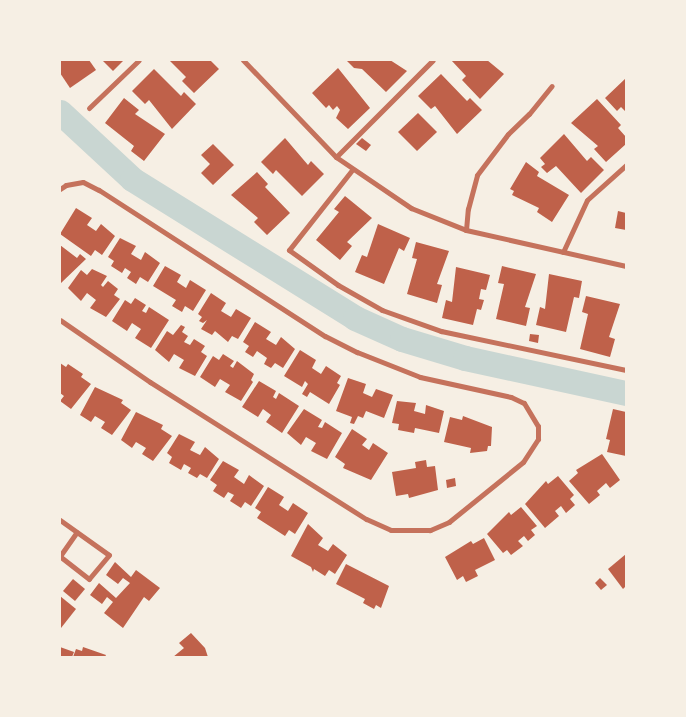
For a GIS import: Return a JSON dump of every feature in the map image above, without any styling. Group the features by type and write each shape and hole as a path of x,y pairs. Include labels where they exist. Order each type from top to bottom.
{"street":[{"path":"89,108 139,60"},
{"path":"243,60 336,157 352,170 411,208 466,230 626,266"},
{"path":"336,157 433,60"},
{"path":"466,230 468,209 478,175 508,134 529,114 552,86"},
{"path":"563,252 587,200 626,165"},
{"path":"352,170 289,250 338,285 382,310 441,331 626,370"},
{"path":"60,189 66,184 83,182 325,336 420,377 511,397 524,403 538,426 534,450 523,462 449,522 430,530 391,530 366,519 158,388 60,320"},
{"path":"60,520 78,532 109,555 90,579 60,556 78,532"}],"building":[{"path":"60,60 89,60 96,70 70,88 60,73"},
{"path":"102,60 124,60 113,71"},
{"path":"169,60 210,60 219,69 194,93 182,81 186,77"},
{"path":"346,60 390,60 407,71 386,92 362,69 354,68"},
{"path":"451,60 487,60 504,74 480,99 462,80 466,76"},
{"path":"338,68 370,108 348,129 336,118 340,110 337,106 333,110 329,105 326,108 312,93"},
{"path":"154,69 181,96 184,92 196,104 172,129 149,100 145,104 132,91"},
{"path":"441,74 467,101 470,98 482,110 457,134 435,106 431,109 418,96"},
{"path":"626,78 626,112 621,107 617,111 605,98"},
{"path":"124,98 139,110 135,114 165,134 144,161 131,151 134,146 105,123"},
{"path":"597,99 621,125 618,128 626,137 626,144 606,162 594,149 598,146 571,123"},
{"path":"418,113 437,132 417,151 398,132"},
{"path":"564,134 587,161 591,157 604,170 581,193 556,166 547,173 541,167 545,164 540,158"},
{"path":"285,138 308,165 311,161 324,174 302,196 276,170 273,174 261,162"},
{"path":"362,138 371,145 366,151 356,144"},
{"path":"213,144 234,165 213,185 201,173 210,164 201,155"},
{"path":"526,162 539,172 537,176 569,195 552,222 537,212 539,208 512,195 514,191 510,189"},
{"path":"257,172 268,184 265,187 290,213 267,235 254,222 258,218 231,195"},
{"path":"345,196 372,218 347,242 352,246 340,260 316,240 339,212 334,209"},
{"path":"76,208 92,218 87,225 96,231 101,224 115,236 102,255 95,250 91,256 60,234"},
{"path":"618,211 626,213 626,230 615,228"},
{"path":"378,224 410,238 404,251 399,248 384,284 355,272 362,255 367,257"},
{"path":"120,238 136,246 131,254 141,260 145,252 160,263 148,282 140,277 136,284 127,278 131,272 125,268 122,273 111,266 114,261 108,257"},
{"path":"416,242 449,251 437,284 442,285 437,303 407,294 417,259 412,258"},
{"path":"60,245 77,258 80,254 86,259 61,283"},
{"path":"165,266 181,275 177,282 186,288 190,280 206,290 193,311 185,306 182,312 172,306 176,300 153,286"},
{"path":"502,266 536,274 525,307 530,308 526,326 496,319 504,284 498,283"},
{"path":"456,267 490,275 486,290 481,289 479,299 484,300 481,310 477,309 473,325 442,318 446,300 452,302"},
{"path":"92,269 107,276 101,285 103,287 108,281 118,289 114,295 120,299 106,317 90,308 96,300 87,293 81,301 68,288 81,270 87,275"},
{"path":"549,274 582,281 579,298 574,297 566,332 536,325 540,307 545,309"},
{"path":"211,293 226,303 221,311 231,317 236,309 251,318 238,339 232,336 228,342 215,331 212,335 201,329 207,320 203,323 199,321 202,317 198,314"},
{"path":"586,296 620,304 609,337 615,339 610,357 580,349 588,314 582,312"},
{"path":"135,298 146,305 142,311 146,313 149,307 169,320 151,348 135,338 141,329 132,323 127,331 112,321 125,300 131,304"},
{"path":"255,322 271,332 266,339 276,345 281,337 295,349 283,368 275,363 271,368 264,364 267,358 257,351 253,357 245,352 249,346 243,342"},
{"path":"181,325 185,327 182,332 188,336 184,342 190,345 194,339 205,346 201,352 207,356 195,376 179,368 184,360 174,354 169,362 155,350 167,331 173,335"},
{"path":"530,334 539,335 538,343 529,341"},
{"path":"300,350 316,360 312,368 321,374 326,366 341,376 337,383 340,385 329,404 310,392 307,397 302,394 308,384 305,381 302,387 284,376"},
{"path":"223,354 234,361 230,366 233,368 237,361 254,374 251,380 253,382 241,401 225,392 230,385 220,379 215,387 200,377 213,356 219,360"},
{"path":"60,363 66,367 68,364 83,374 81,377 91,384 71,409 60,401 64,396 60,393"},
{"path":"348,378 366,384 363,393 372,397 376,389 393,395 384,418 366,411 363,418 358,416 354,424 350,423 352,417 336,411"},
{"path":"259,381 276,391 273,397 276,399 279,393 299,406 282,433 266,422 271,415 263,409 258,417 242,407"},
{"path":"95,387 123,400 121,403 131,410 112,435 101,428 105,422 95,416 91,422 80,415"},
{"path":"397,401 416,403 414,411 425,414 426,405 444,411 439,433 415,428 414,433 398,430 399,424 392,423"},
{"path":"304,409 322,420 318,427 322,428 325,422 342,433 327,459 311,451 316,443 306,437 301,445 287,433"},
{"path":"613,409 626,412 626,456 607,452 610,440 606,439"},
{"path":"136,412 163,425 161,429 172,436 153,461 142,454 146,448 136,442 132,448 121,440"},
{"path":"463,416 492,427 491,446 488,446 487,451 470,453 471,448 444,442 450,417 462,420"},
{"path":"352,429 367,439 362,445 369,450 373,443 388,453 371,480 343,468 345,464 335,457"},
{"path":"179,434 195,442 190,450 200,455 205,447 219,459 207,478 200,474 197,478 188,473 191,468 184,464 181,470 169,463 172,457 167,453"},
{"path":"602,454 620,480 610,488 606,483 597,491 600,495 589,504 569,481 578,473 576,470"},
{"path":"426,460 427,467 435,466 438,490 409,498 408,494 396,496 392,472 416,468 415,462"},
{"path":"223,461 239,470 234,477 244,484 249,475 264,486 251,506 245,502 241,508 230,501 234,495 228,492 224,498 213,491 217,485 210,480"},
{"path":"558,476 574,495 570,499 575,505 566,513 561,506 555,511 559,516 545,528 525,504 546,481 548,484"},
{"path":"455,478 456,486 447,488 446,480"},
{"path":"268,487 284,497 279,505 288,511 293,503 308,513 295,534 289,530 285,536 257,518 261,512 255,508"},
{"path":"521,507 537,526 531,530 535,535 528,541 524,536 518,541 523,546 511,555 507,550 503,553 487,534 509,512 511,515"},
{"path":"308,524 323,538 318,545 328,551 333,544 347,555 335,574 329,570 325,576 314,569 313,572 311,567 291,556"},
{"path":"484,538 495,560 475,570 478,576 466,582 463,576 457,580 445,557 471,541 473,544"},
{"path":"626,554 626,586 623,589 608,569"},
{"path":"115,562 131,577 136,570 160,588 149,601 144,597 123,628 104,613 113,602 107,597 102,604 90,595 99,583 116,598 130,583 123,578 118,584 106,575"},
{"path":"346,564 389,586 381,608 376,605 374,609 363,603 365,599 336,584"},
{"path":"600,578 607,585 601,590 595,583"},
{"path":"73,579 85,589 75,601 63,591"},
{"path":"60,596 76,609 61,628 60,627"},
{"path":"191,633 205,648 208,657 173,657 184,648 179,643"},
{"path":"60,647 74,652 72,657 60,657"},
{"path":"83,647 106,655 105,657 73,657 76,649 82,651"}],"waterway":[{"path":"60,112 132,179 355,318 402,339 465,358 626,393"}]}
